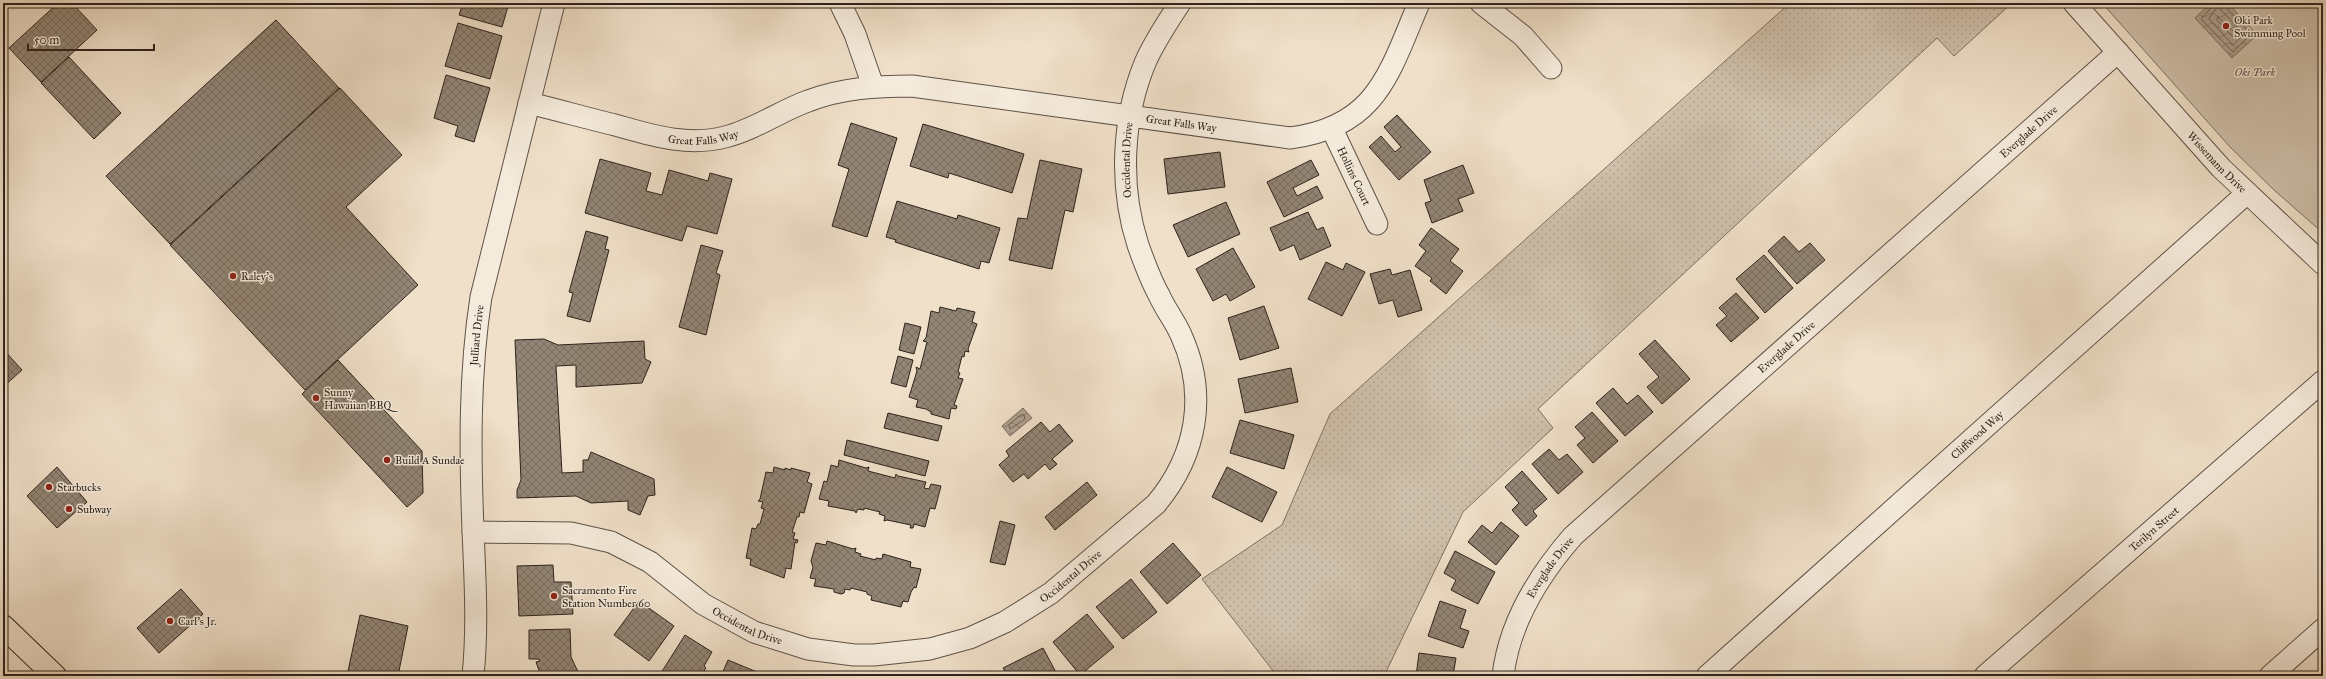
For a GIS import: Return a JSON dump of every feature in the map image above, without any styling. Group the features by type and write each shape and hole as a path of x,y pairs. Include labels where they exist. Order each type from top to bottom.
{"main road":[{"path":"3,626 56,676"}],"street":[{"name":"Julliard Drive","path":"474,676 477,636 472,469 475,333 481,297 554,3"},
{"path":"840,3 855,34 873,86"},
{"name":"Occidental Drive","path":"473,532 571,533 612,542 650,562 717,613 754,632 778,641 828,652 874,655 930,649 970,638 1020,614 1051,593 1156,504 1168,490 1182,466 1194,428 1197,397 1190,359 1181,334 1150,278 1138,244 1132,219 1126,168 1129,117 1136,86 1158,36 1180,3"},
{"name":"Great Falls Way","path":"530,103 670,139 694,141 724,138 748,130 808,100 846,90 873,86 912,86 1290,138 1310,136 1332,129 1355,115 1377,93 1386,79 1419,3"},
{"path":"1481,3 1523,36 1551,68"},
{"name":"Wissemann Drive","path":"2074,3 2246,194 2323,264"},
{"name":"Everglade Drive","path":"1503,676 1511,642 1522,613 1540,578 1574,536 2118,52"},
{"name":"Hollins Court","path":"1332,129 1377,224"},
{"name":"Cliffwood Way","path":"1707,676 2246,194"},
{"name":"Terilyn Street","path":"1985,676 2323,381"},
{"path":"2270,676 2323,629"}],"green space":[{"path":"1790,3 2012,3 1954,56 1937,38 1538,409 1553,428 1463,512 1384,676 1277,676 1202,579 1282,525 1330,414"},
{"name":"Oki Park","path":"2102,3 2323,3 2323,233 2274,190 2230,147"}],"water":[{"name":"Oki Park Swimming Pool","path":"2211,3 2228,3 2257,35 2232,58 2195,18"},
{"path":"1023,408 1032,418 1010,436 1002,426"}],"building":[{"path":"58,3 72,3 97,30 41,82 9,48"},
{"path":"463,3 509,3 502,27 459,15"},
{"path":"276,20 339,88 170,244 106,176"},
{"path":"458,23 502,36 490,79 445,66"},
{"path":"69,57 121,113 94,139 41,83"},
{"path":"446,75 490,88 474,142 455,136 458,126 434,118"},
{"path":"340,88 402,155 346,207 418,285 305,390 170,245"},
{"path":"1397,115 1431,152 1399,180 1369,147 1381,136 1395,152 1401,147 1384,127"},
{"path":"851,123 897,138 867,237 832,226 849,169 838,165"},
{"path":"923,124 1024,154 1012,193 949,173 948,178 910,166"},
{"path":"1220,152 1225,187 1168,194 1164,159"},
{"path":"600,159 651,173 646,191 662,195 669,170 708,181 710,173 732,179 717,234 687,226 682,241 585,213"},
{"path":"1040,160 1082,169 1073,212 1065,210 1052,269 1009,260 1018,218 1027,219"},
{"path":"1311,160 1319,175 1293,188 1297,196 1317,186 1323,198 1284,217 1267,182"},
{"path":"1463,165 1474,193 1458,199 1463,211 1432,223 1425,203 1431,201 1424,180"},
{"path":"897,201 957,219 958,215 1000,228 989,263 981,261 979,269 895,242 896,240 886,237"},
{"path":"1226,202 1240,234 1188,257 1173,225"},
{"path":"1308,212 1317,230 1323,227 1331,246 1300,260 1294,245 1280,251 1270,228"},
{"path":"1431,228 1459,249 1450,261 1463,271 1446,294 1430,281 1432,278 1415,266 1426,251 1419,245"},
{"path":"586,231 608,237 605,249 609,250 590,322 567,316 573,293 569,292"},
{"path":"1784,236 1799,252 1810,243 1825,260 1797,284 1768,251"},
{"path":"701,245 723,251 716,273 720,275 706,335 679,327"},
{"path":"1233,248 1255,287 1230,301 1226,294 1213,301 1196,269"},
{"path":"1764,255 1793,288 1765,313 1736,279"},
{"path":"1326,262 1343,270 1346,263 1365,272 1342,316 1308,299"},
{"path":"1390,269 1392,275 1410,270 1422,310 1398,317 1393,300 1379,304 1370,274"},
{"path":"1736,293 1759,318 1731,342 1716,325 1727,316 1719,308"},
{"path":"1264,306 1279,348 1240,360 1228,318"},
{"path":"940,307 956,311 957,308 975,312 972,322 977,324 968,349 969,352 965,351 964,357 962,356 958,378 963,379 954,405 957,406 956,409 951,408 949,419 931,414 931,412 926,409 916,407 918,400 909,397 917,371 916,367 920,369 927,342 923,341 926,338 931,311 939,313"},
{"path":"905,323 921,327 914,354 899,350"},
{"path":"544,339 558,345 644,341 645,359 651,362 642,383 576,387 576,365 556,366 562,473 583,472 583,460 588,460 591,452 654,479 655,495 648,496 640,515 628,510 628,501 591,503 576,496 517,498 517,490 521,480 515,340"},
{"path":"1655,340 1690,379 1662,404 1647,387 1659,377 1639,354"},
{"path":"3,349 22,370 3,387"},
{"path":"898,356 913,360 906,387 891,383"},
{"path":"338,360 422,451 423,493 407,507 302,394"},
{"path":"1291,368 1298,402 1245,413 1238,379"},
{"path":"1613,388 1627,404 1638,395 1653,412 1625,436 1596,403"},
{"path":"1592,412 1618,441 1593,463 1577,445 1585,438 1575,427"},
{"path":"888,413 942,426 938,441 884,428"},
{"path":"1240,420 1294,435 1284,469 1230,453"},
{"path":"1041,422 1050,432 1059,424 1073,441 1052,459 1057,464 1050,470 1045,464 1028,479 1024,474 1013,482 999,465 1009,456 1006,451"},
{"path":"847,440 929,461 925,476 844,455"},
{"path":"1549,449 1559,460 1567,454 1583,472 1558,494 1532,464"},
{"path":"839,460 866,468 869,467 868,471 895,478 896,474 898,476 926,482 924,488 929,489 931,484 941,486 935,509 930,508 925,527 914,524 913,528 910,528 911,525 887,520 884,521 885,516 879,514 880,512 864,508 864,510 858,509 856,513 855,511 828,506 829,501 819,499 824,481 827,482 831,465 838,467"},
{"path":"57,467 87,502 57,528 27,496"},
{"path":"774,467 785,470 785,468 791,470 791,468 810,473 807,482 812,484 804,513 800,512 792,532 795,533 793,539 798,540 797,543 795,542 791,569 786,568 784,578 750,565 751,559 746,558 752,528 756,529 758,524 760,524 764,509 761,508 763,502 758,501 760,499 766,472 773,473"},
{"path":"1227,467 1277,492 1262,522 1212,497"},
{"path":"1522,471 1547,499 1533,511 1537,516 1526,526 1512,510 1519,503 1505,487"},
{"path":"1087,482 1097,495 1055,530 1045,517"},
{"path":"1000,521 1015,525 1005,565 990,562"},
{"path":"1501,522 1519,536 1496,565 1468,542 1482,525 1492,533"},
{"path":"827,541 853,549 856,548 855,552 861,554 860,556 876,560 876,558 882,559 883,554 911,562 910,567 921,569 916,588 914,587 911,592 908,602 903,601 901,607 871,600 872,596 867,594 867,592 851,588 850,590 845,589 844,593 841,594 834,592 834,589 814,586 816,579 810,578 813,567 811,561 816,543 826,545"},
{"path":"1173,543 1201,575 1167,604 1140,572"},
{"path":"1455,551 1495,572 1478,604 1451,590 1456,580 1444,573"},
{"path":"553,565 554,582 571,582 573,614 519,616 517,566"},
{"path":"1131,579 1157,612 1123,639 1096,607"},
{"name":"Carl's Jr.","path":"181,589 203,614 159,653 137,628"},
{"path":"639,601 674,626 649,661 614,635"},
{"path":"1440,601 1466,610 1460,628 1469,631 1463,648 1428,636"},
{"path":"1087,614 1114,647 1080,675 1053,642"},
{"path":"360,615 408,626 398,676 347,676"},
{"path":"570,629 571,657 580,676 541,676 536,662 540,661 538,659 529,659 529,630"},
{"path":"685,635 712,652 704,666 706,668 701,676 659,676"},
{"path":"1043,648 1058,676 1008,676 1003,668"},
{"path":"1419,653 1456,658 1453,676 1416,676"},
{"path":"728,660 757,672 756,676 721,676"},
{"path":"992,671 993,676 978,676"}],"place":[{"name":"Oki Park Swimming Pool","path":"2226,26"},
{"name":"Raley's","path":"233,276"},
{"name":"Sunny Hawaiian BBQ","path":"316,398"},
{"name":"Build A Sundae","path":"387,460"},
{"name":"Starbucks","path":"49,487"},
{"name":"Subway","path":"69,509"},
{"name":"Sacramento Fire Station Number 60","path":"554,596"},
{"name":"Carl's Jr.","path":"170,621"}]}
